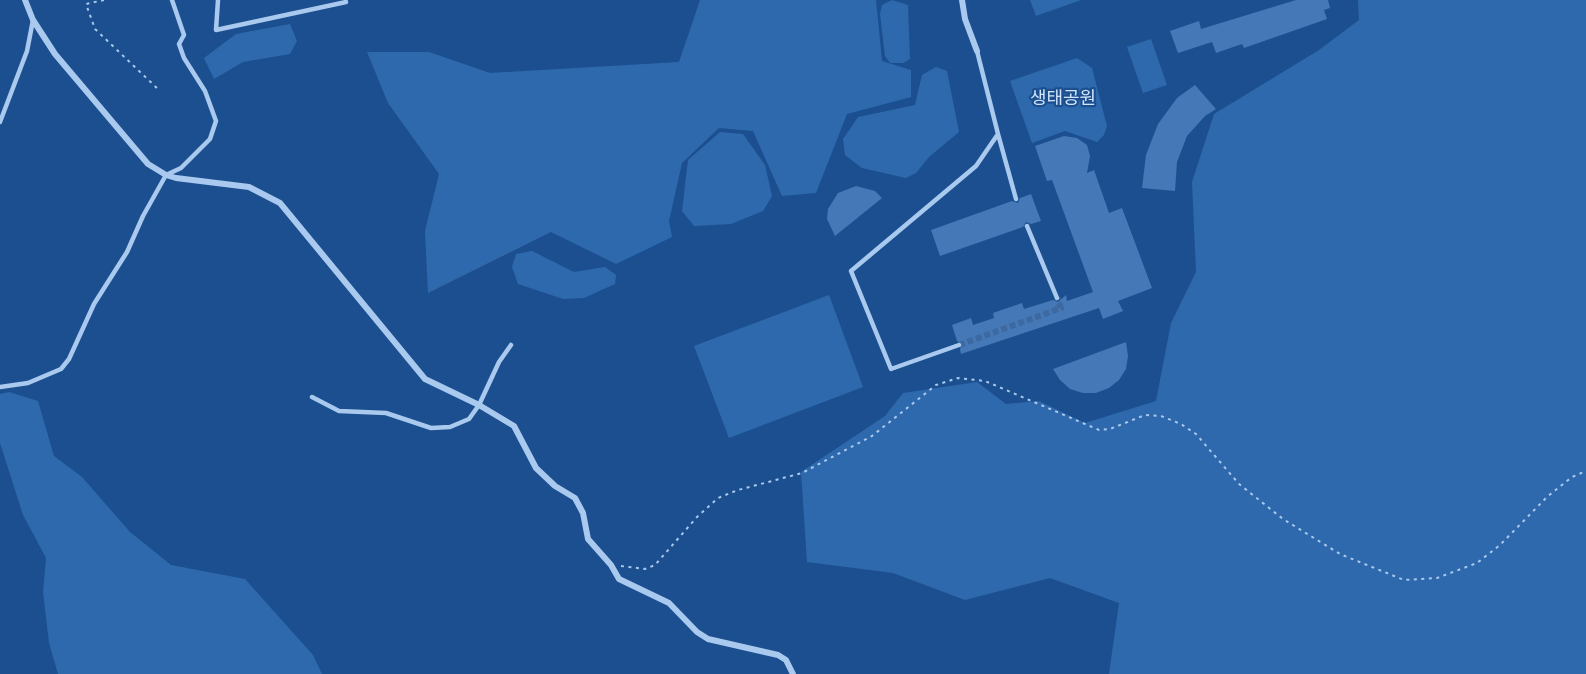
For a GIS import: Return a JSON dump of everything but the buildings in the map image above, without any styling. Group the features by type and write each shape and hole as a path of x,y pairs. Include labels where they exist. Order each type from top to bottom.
{"street":[{"path":"25,0 33,20 55,54 135,151 166,175 249,187 280,203 336,275 350,287 425,379 479,405 514,426 536,468 555,486 575,498 583,513 588,540 611,565 619,579 669,603 697,632 708,639 778,655 786,660 794,674"},
{"path":"962,0 965,20 977,51"}],"lane":[{"path":"0,387 28,383 61,369 69,359 94,304 127,252 142,216 166,175 181,168 210,139 216,121 205,91 184,58 179,44 184,35 171,0"},
{"path":"218,0 216,30 346,2"},
{"path":"0,122 27,51 33,20"},
{"path":"977,51 1017,199"},
{"path":"958,345 891,369 851,271 976,166 998,134"},
{"path":"1027,226 1057,298"},
{"path":"312,397 339,411 386,413 431,428 450,427 469,418 479,405 498,362 511,345"}],"path":[{"path":"104,0 86,4 94,29 159,90"},
{"path":"611,565 645,569 655,566 697,518 718,498 738,490 802,473 872,436 936,385 958,378 985,381 1099,430 1110,429 1145,415 1161,416 1181,424 1197,434 1224,470 1239,484 1283,519 1340,554 1404,580 1437,578 1477,563 1508,537 1548,496 1572,477 1586,471"}],"green space":[{"path":"700,0 876,0 882,61 911,70 911,97 847,114 816,193 782,196 753,131 719,128 682,163 669,221 672,237 616,264 551,232 428,293 425,231 439,174 388,103 367,52 429,52 490,73 679,62"},
{"path":"892,0 908,5 910,59 903,63 890,63 885,56 880,14 882,5"},
{"path":"1030,0 1081,0 1036,16"},
{"path":"1358,0 1586,0 1586,674 1109,674 1119,603 1050,578 965,600 893,573 807,562 801,472 885,416 903,393 977,382 1006,404 1039,401 1085,423 1156,401 1171,323 1196,272 1192,182 1214,114 1319,50 1359,20"},
{"path":"290,24 297,41 290,54 243,62 214,79 204,58 236,34"},
{"path":"1151,39 1167,85 1143,93 1127,47"},
{"name":"생태공원","path":"1077,58 1092,68 1107,126 1104,135 1097,142 1065,131 1032,143 1010,81"},
{"path":"936,67 947,71 959,132 929,157 916,173 906,178 862,168 845,155 843,139 858,117 915,105 922,75"},
{"path":"720,132 743,134 765,165 772,196 763,211 731,224 694,226 682,211 688,160"},
{"path":"532,251 574,272 605,267 616,275 615,284 584,298 563,299 518,284 512,267 516,254"},
{"path":"829,295 863,387 729,438 694,346"},
{"path":"9,392 38,401 54,456 82,477 130,532 171,565 245,579 313,655 322,674 58,674 49,643 43,592 46,558 23,515 0,443 0,394"}],"tunnel":[{"path":"959,345 1061,308 1057,298"}]}
